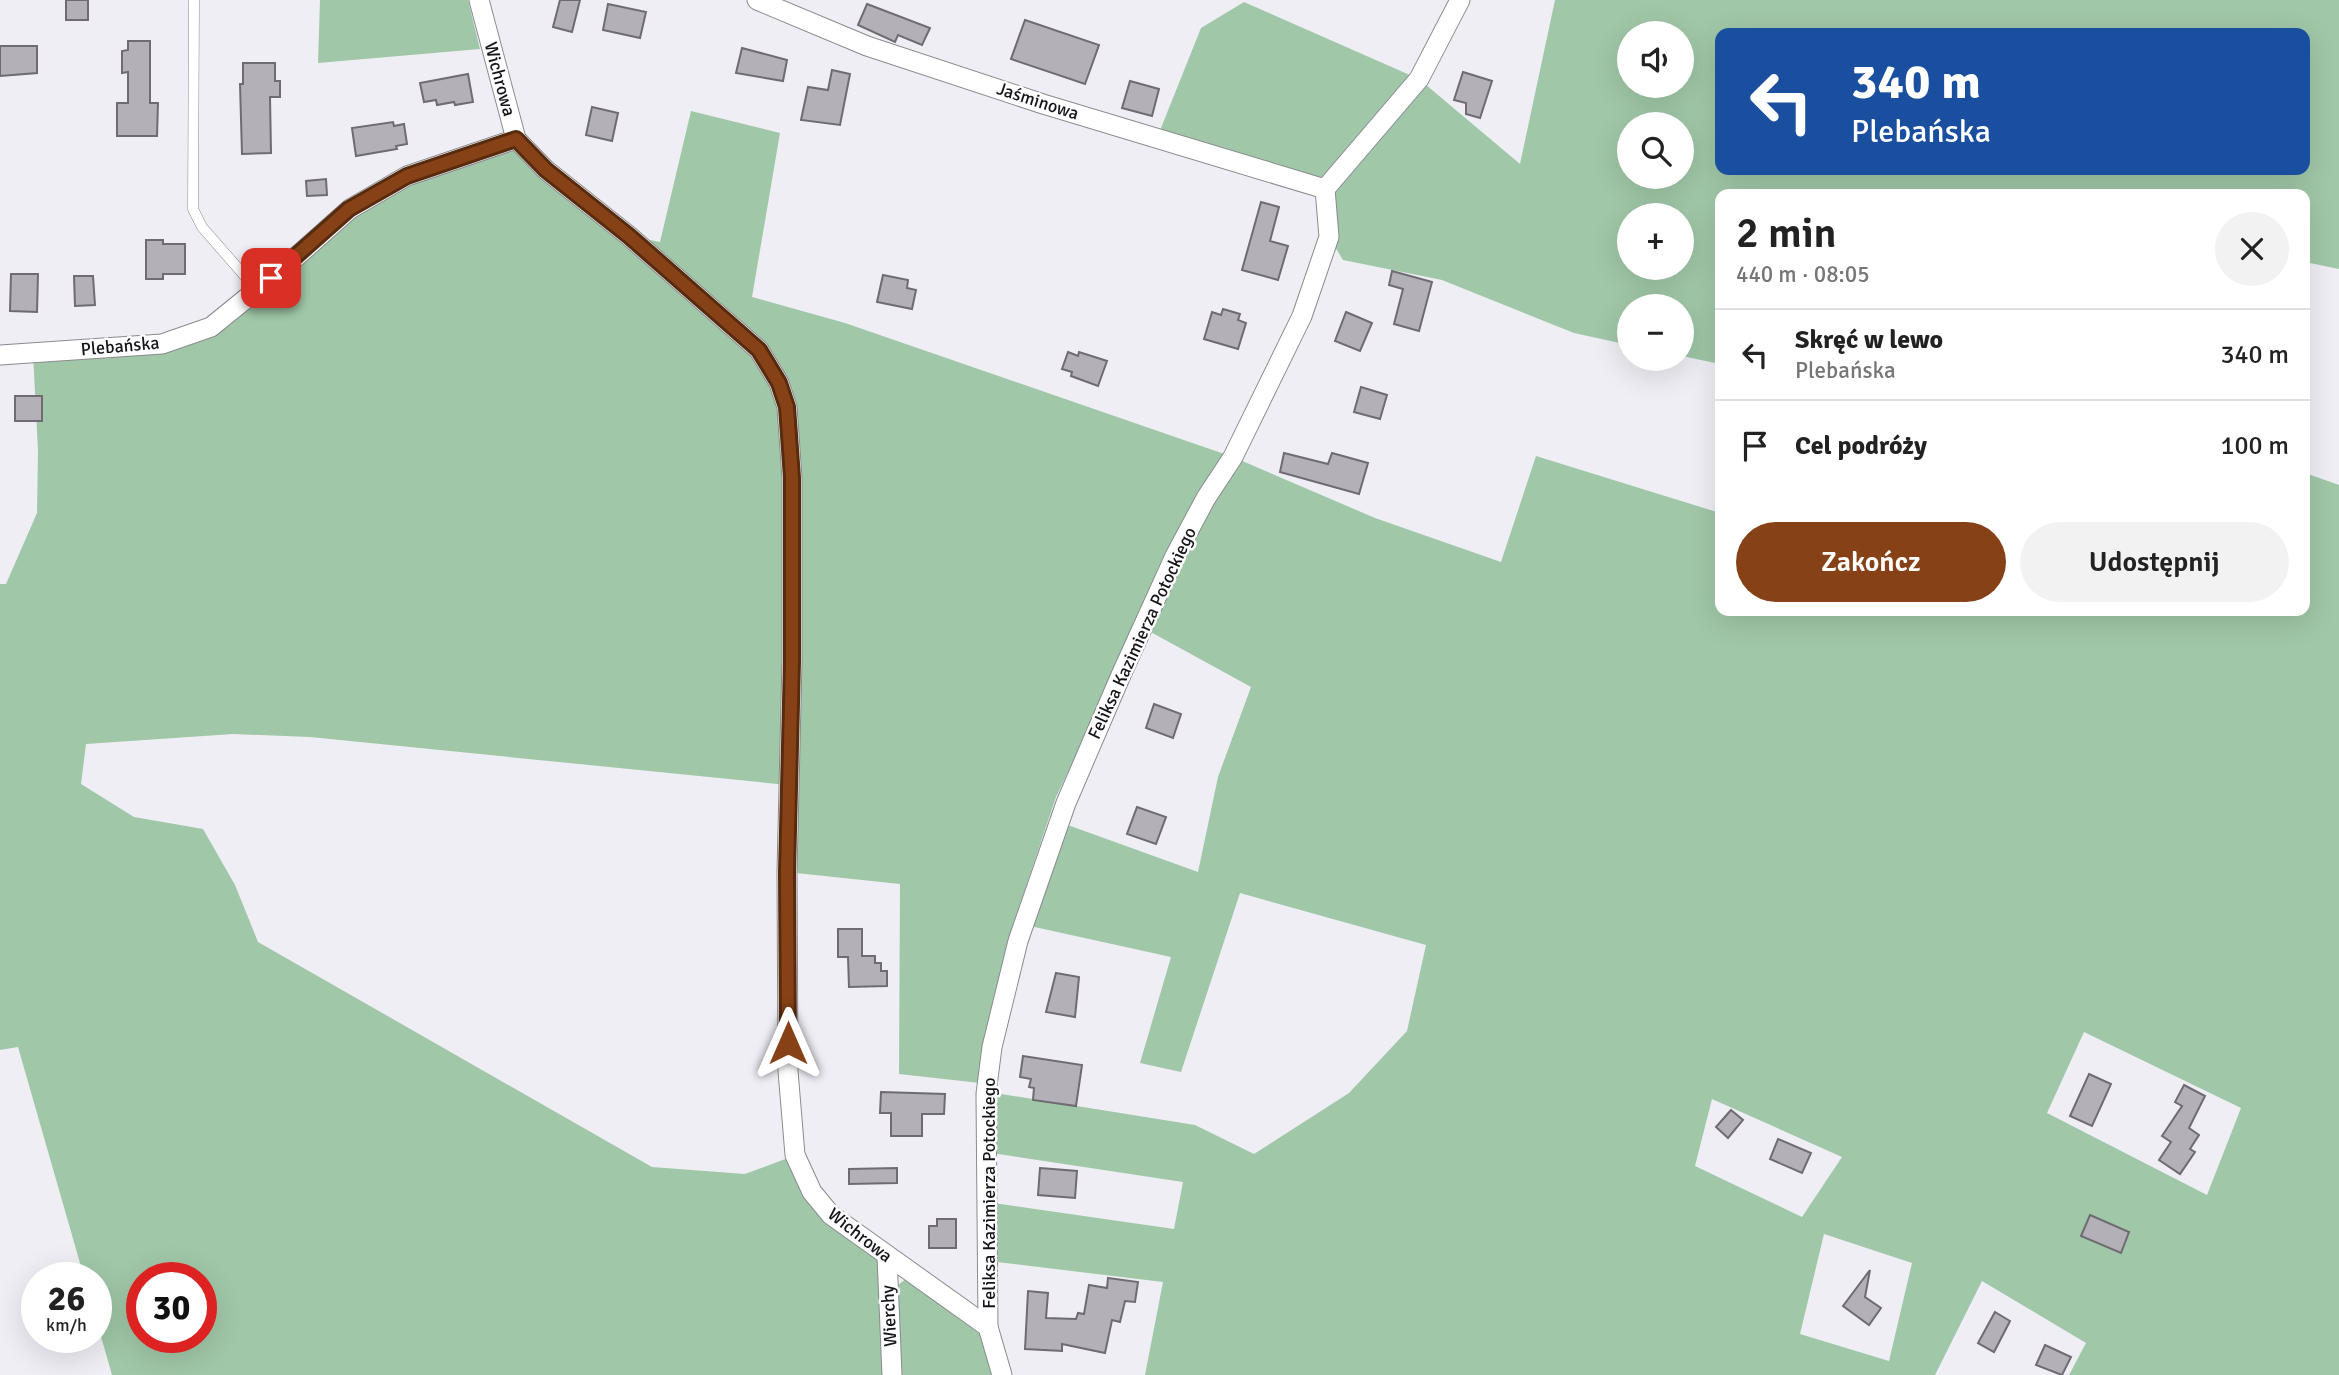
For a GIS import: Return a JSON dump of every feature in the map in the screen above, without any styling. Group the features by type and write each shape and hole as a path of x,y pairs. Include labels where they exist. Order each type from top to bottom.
{"street":[{"name":"Wichrowa","path":"479,0 516,139 546,170 629,236 759,350 779,383 787,407 792,478 787,932 788,1071 795,1155 811,1192 831,1215 988,1327"},
{"name":"Jaśminowa","path":"757,0 867,46 1043,104 1325,189"},
{"path":"1325,189 1419,79 1460,0"},
{"name":"Plebańska","path":"0,355 162,344 211,327 349,209 407,176 516,139"},
{"name":"Feliksa Kazimierza Potockiego","path":"988,1327 986,1094 992,1047 1018,941 1066,803 1175,556 1206,498 1233,457 1302,316 1329,237 1325,189"},
{"name":"Wierchy","path":"887,1256 892,1375"},
{"path":"988,1327 1002,1375"}],"lane":[{"path":"194,0 193,209 202,226 257,289"}],"green space":[{"path":"320,0 468,0 480,49 318,63"},
{"path":"1555,0 2339,0 2339,269 2310,263 2310,189 1715,189 1715,363 1694,359 1694,294 1617,294 1617,342 1574,333 1442,280 1343,260 1329,237 1325,189 1159,133 1201,28 1244,2 1419,79 1520,164"},
{"path":"691,111 780,133 752,297 845,323 1233,457 1375,518 1501,562 1536,456 1715,511 1715,616 2310,616 2310,475 2339,485 2339,1375 2069,1375 2086,1343 1982,1281 1935,1375 1145,1375 1163,1282 997,1262 993,1203 1174,1229 1183,1182 992,1153 995,1093 1195,1125 1254,1154 1349,1093 1407,1031 1426,945 1240,893 1181,1072 1140,1063 1171,957 1030,926 1065,824 1198,872 1218,777 1251,687 1138,625 1056,797 1010,934 984,1043 980,1083 899,1074 900,884 796,873 798,786 310,737 233,734 86,744 81,784 134,817 203,829 235,885 258,942 652,1167 745,1174 788,1158 808,1201 887,1256 887,1375 112,1375 106,1353 112,1353 112,1262 80,1262 18,1047 0,1050 0,584 6,584 37,513 38,451 33,353 211,327 350,209 516,139 629,236 660,242","holes":["2084,1032 2241,1108 2207,1195 2047,1113","1712,1099 1842,1157 1802,1217 1695,1166","1824,1234 1912,1263 1889,1361 1800,1334"]},
{"path":"907,1278 982,1336 997,1375 898,1375 898,1285"}],"building":[{"path":"66,0 88,0 88,20 66,20"},
{"path":"560,0 580,0 572,32 553,27"},
{"path":"608,4 646,12 640,38 603,30"},
{"path":"867,4 930,28 922,45 898,35 895,42 858,25"},
{"path":"1025,20 1099,45 1085,84 1011,59"},
{"path":"128,41 150,41 150,103 158,103 157,136 117,136 117,103 128,103 128,72 122,73 122,51 128,50"},
{"path":"0,46 37,46 37,73 0,76"},
{"path":"742,48 787,60 783,81 736,73"},
{"path":"243,63 275,63 275,81 280,81 280,97 270,97 271,153 242,154 240,84 243,84"},
{"path":"832,70 850,74 840,125 801,120 808,87 828,90"},
{"path":"1463,72 1492,81 1480,118 1466,114 1466,103 1454,100"},
{"path":"468,74 473,102 437,105 436,100 424,102 420,83"},
{"path":"1130,81 1159,89 1152,116 1122,108"},
{"path":"592,107 618,113 612,141 586,135"},
{"path":"393,122 394,126 404,124 407,144 396,146 397,149 356,156 352,128"},
{"path":"326,179 327,195 307,196 306,181"},
{"path":"1261,202 1279,207 1270,241 1288,246 1278,280 1242,270"},
{"path":"146,240 163,240 163,244 185,244 185,274 163,274 163,279 146,279"},
{"path":"1392,271 1432,282 1419,331 1394,324 1403,289 1389,285"},
{"path":"11,274 38,274 37,312 10,311"},
{"path":"883,275 908,280 907,288 916,290 912,309 877,302"},
{"path":"74,276 93,276 95,305 75,306"},
{"path":"1223,309 1240,314 1238,320 1246,323 1238,349 1204,339 1212,312 1221,315"},
{"path":"1346,312 1372,323 1360,351 1335,341"},
{"path":"1068,352 1078,356 1079,352 1107,361 1098,386 1071,376 1072,372 1062,369"},
{"path":"1361,387 1387,395 1380,419 1354,412"},
{"path":"15,396 42,396 42,421 15,421"},
{"path":"1284,453 1328,464 1332,453 1368,463 1359,494 1280,472"},
{"path":"1154,704 1181,714 1173,738 1146,728"},
{"path":"1137,807 1166,817 1156,844 1127,834"},
{"path":"838,929 862,929 862,956 875,956 875,963 881,963 881,971 887,971 887,986 849,987 848,957 838,957"},
{"path":"1056,973 1079,977 1075,1017 1046,1012"},
{"path":"1023,1056 1082,1065 1076,1106 1033,1100 1034,1088 1029,1087 1031,1079 1020,1077"},
{"path":"2089,1074 2111,1084 2092,1126 2070,1116"},
{"path":"2184,1085 2205,1096 2189,1128 2199,1135 2190,1149 2195,1152 2180,1174 2159,1160 2171,1142 2162,1136 2182,1106 2175,1102"},
{"path":"881,1092 945,1094 944,1114 922,1114 922,1136 891,1136 891,1113 880,1113"},
{"path":"1731,1110 1743,1120 1728,1138 1716,1127"},
{"path":"1778,1139 1811,1153 1802,1173 1770,1159"},
{"path":"897,1168 897,1183 849,1184 849,1169"},
{"path":"1040,1168 1077,1171 1075,1198 1038,1195"},
{"path":"2090,1215 2129,1232 2121,1253 2081,1236"},
{"path":"937,1219 956,1219 956,1248 929,1248 929,1226 937,1226"},
{"path":"1870,1270 1865,1297 1881,1308 1869,1325 1843,1306"},
{"path":"1108,1278 1138,1282 1135,1302 1125,1301 1120,1322 1112,1320 1105,1353 1062,1344 1062,1351 1025,1349 1028,1291 1048,1293 1046,1318 1076,1319 1078,1313 1084,1314 1089,1285 1107,1288"},
{"path":"1995,1312 2010,1321 1994,1352 1978,1343"},
{"path":"2045,1345 2071,1357 2062,1375 2036,1365"}],"route":[{"path":"271,278 349,209 407,176 516,139 546,170 629,236 759,350 779,383 787,407 792,478 792,661 787,872 788,1043"}]}
